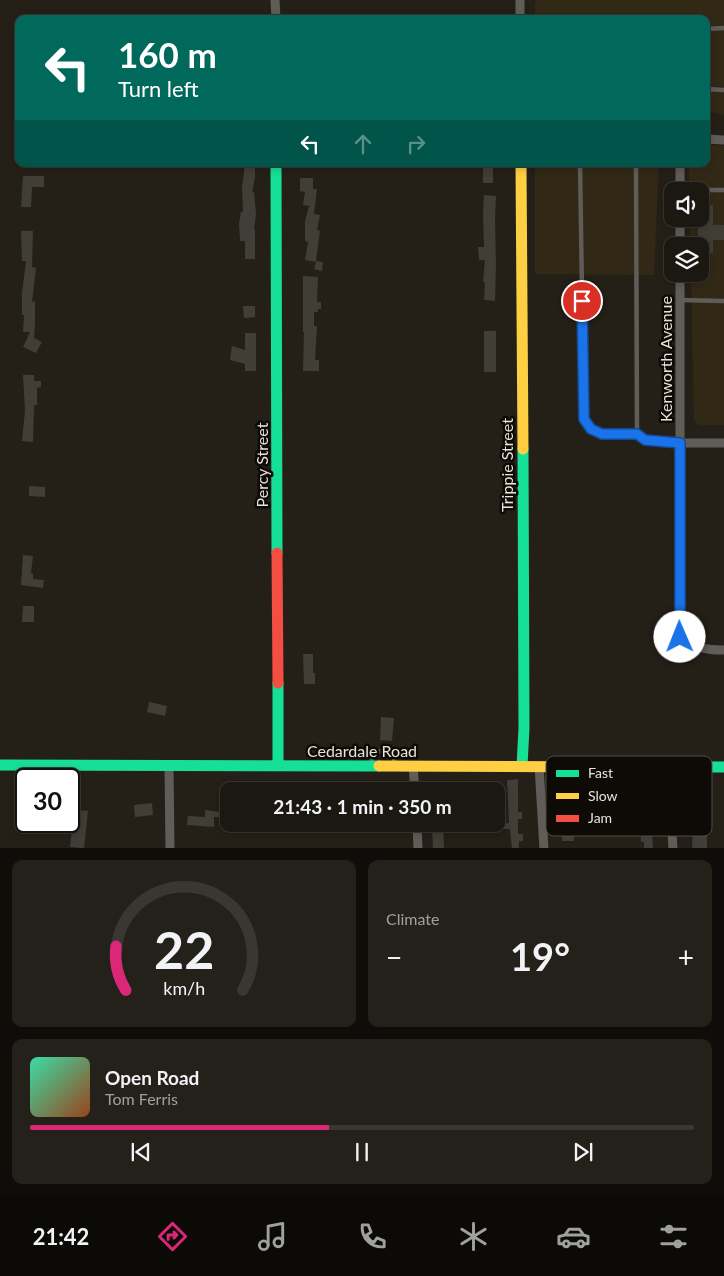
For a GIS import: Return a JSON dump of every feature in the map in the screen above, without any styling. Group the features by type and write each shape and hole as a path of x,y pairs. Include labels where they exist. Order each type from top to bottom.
{"street":[{"path":"276,0 276,15"},
{"path":"520,0 520,15"},
{"path":"710,139 724,140"},
{"name":"Percy Street","path":"276,167 278,766"},
{"name":"Trippie Street","path":"521,167 524,718 522,766"},
{"path":"680,167 680,182"},
{"name":"Kenworth Avenue","path":"680,282 680,637 694,646 708,650 724,650"},
{"path":"680,443 724,443"},
{"name":"Cedardale Road","path":"0,765 546,766"},
{"path":"169,766 170,848"},
{"path":"413,766 414,782"},
{"path":"538,766 544,848"},
{"path":"417,832 418,848"}],"lane":[{"path":"710,29 724,28"},
{"path":"710,89 724,90"},
{"path":"580,167 584,419 591,429 602,434 637,434 645,440 680,443"},
{"path":"636,167 637,434"},
{"path":"709,190 724,190"},
{"path":"680,300 724,301"}],"shaded area":[{"path":"537,0 724,0 724,115 710,112 710,15 535,15 535,3"},
{"path":"710,146 724,146 724,425 699,425 694,420 691,282 709,282 709,237 690,237 690,227 709,227 709,182 689,182 689,167 710,167"},
{"path":"535,167 659,167 654,275 535,274"}],"building":[{"path":"245,167 255,167 252,193 254,192 256,214 254,229 255,259 245,259 245,241 240,241 239,223 241,212 243,212 242,188"},
{"path":"483,168 493,168 493,183 483,183"},
{"path":"23,176 44,176 44,187 32,187 31,207 21,207"},
{"path":"300,178 313,178 313,189 317,189 314,214 320,215 317,230 320,231 316,261 323,262 322,271 314,269 316,262 305,260 308,242 305,241 305,221 309,206 303,205 305,192 300,191"},
{"path":"484,195 496,196 495,301 484,300 485,260 479,260 478,247 484,247"},
{"path":"709,205 713,205 713,225 724,225 724,240 713,240 713,253 709,253 709,237 698,237 698,227 709,227"},
{"path":"21,231 33,231 32,267 36,268 32,302 35,301 34,338 42,342 36,353 23,347 30,332 23,332 22,293 26,261 22,261"},
{"path":"303,276 318,277 317,302 321,302 321,309 318,309 318,312 314,312 314,326 317,326 315,360 319,360 319,371 303,371"},
{"path":"243,306 255,306 255,317 244,318"},
{"path":"484,331 496,331 496,372 484,372"},
{"path":"245,333 256,333 256,371 245,371 245,364 230,360 232,346 245,350"},
{"path":"23,375 34,375 34,381 41,381 41,387 37,388 37,405 34,405 33,442 22,441 25,411"},
{"path":"29,486 45,487 45,497 29,496"},
{"path":"23,555 33,556 31,573 33,574 33,579 44,580 43,588 21,585"},
{"path":"23,606 34,606 34,622 22,622"},
{"path":"303,654 313,654 315,684 304,684"},
{"path":"149,702 167,706 165,716 147,712"},
{"path":"381,717 394,718 392,741 380,740"},
{"path":"518,779 518,812 522,812 522,819 518,819 518,834 523,834 523,841 519,841 519,848 512,848 510,829 505,829 505,823 509,823 507,780"},
{"path":"152,803 153,815 135,817 134,805"},
{"path":"80,810 88,811 84,848 70,847 72,833 80,833"},
{"path":"205,810 220,812 220,817 214,817 214,827 187,825 188,816 205,817"},
{"path":"432,832 443,832 444,848 433,848"},
{"path":"562,836 574,836 574,841 562,841"},
{"path":"641,836 652,836 653,848 644,848 644,842 641,842"},
{"path":"693,836 707,836 707,848 692,848"}],"traffic: fast":[{"path":"276,167 277,553"},
{"path":"522,766 524,728 523,449"},
{"path":"278,683 278,766"},
{"path":"0,765 379,766"},
{"path":"712,767 724,767"}],"traffic: slow":[{"path":"521,167 523,449"},
{"path":"379,766 546,767"}],"traffic: jam":[{"path":"277,553 278,683"}],"route":[{"path":"582,301 584,419 591,429 602,434 637,434 645,440 680,443 680,637"}]}
